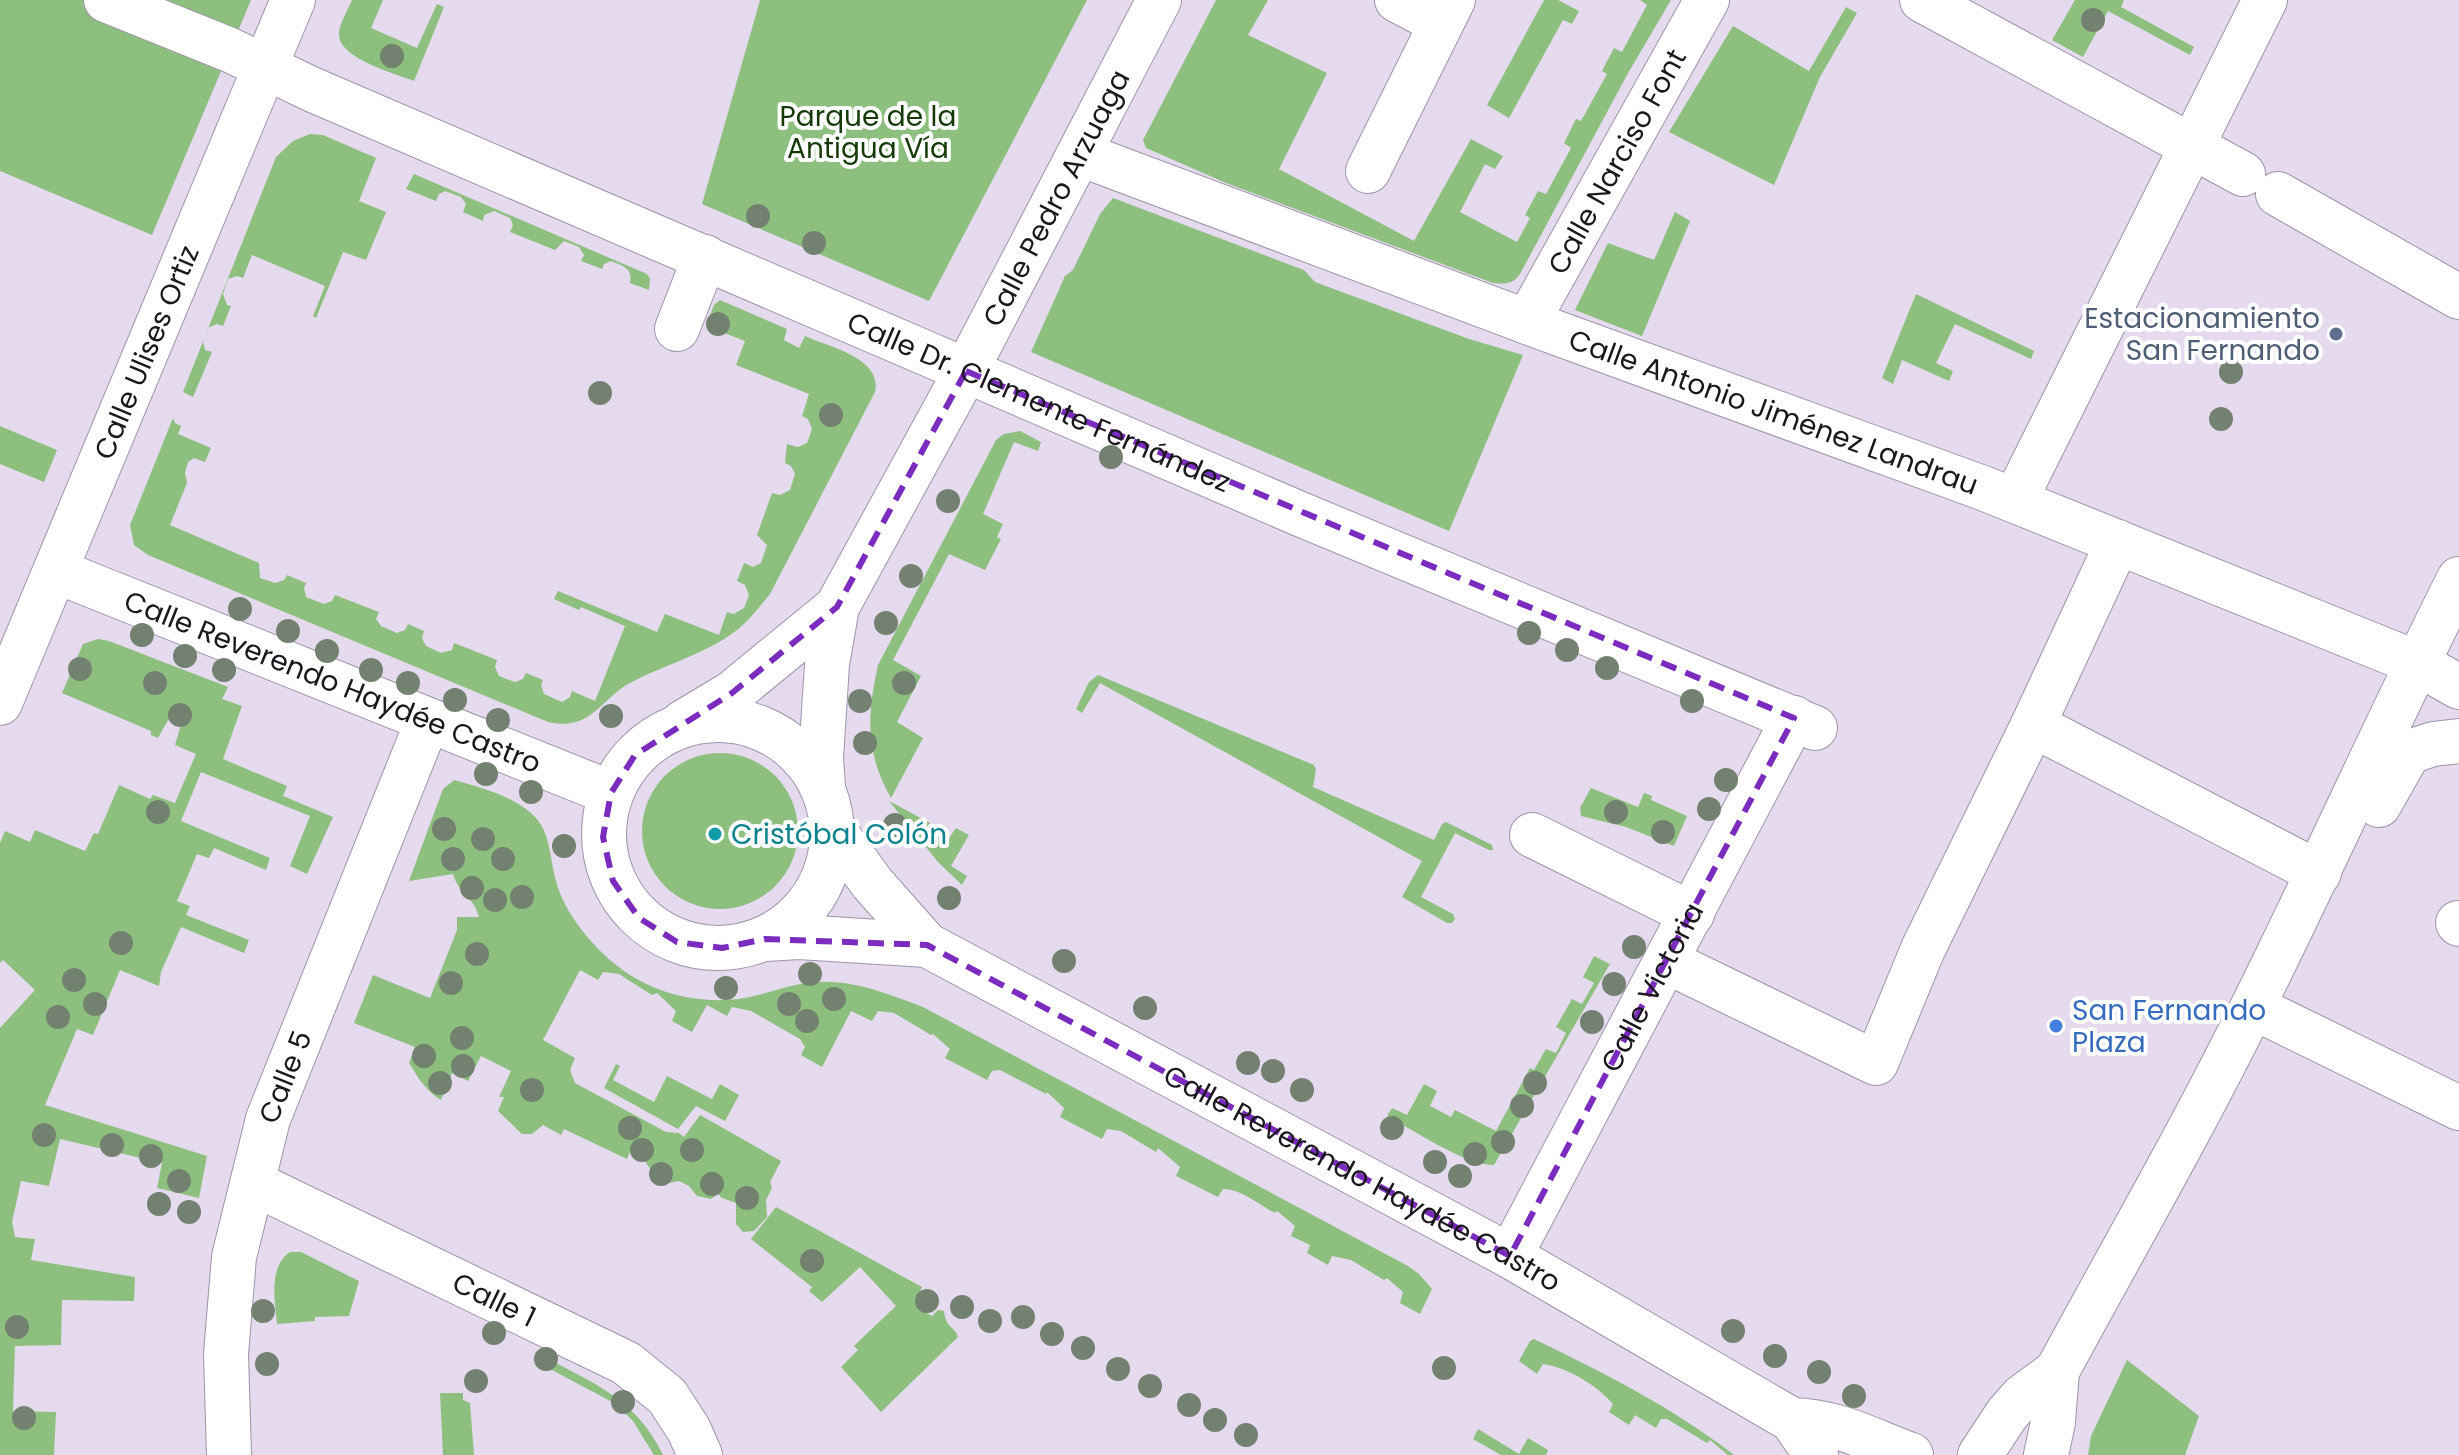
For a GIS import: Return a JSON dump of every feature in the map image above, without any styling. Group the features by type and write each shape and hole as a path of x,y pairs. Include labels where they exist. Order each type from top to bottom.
{"street":[{"name":"Calle Dr. Clemente Fernández","path":"106,0 1300,514 1804,723"},
{"name":"Calle Ulises Ortiz","path":"0,703 293,0"},
{"name":"Calle Pedro Arzuaga","path":"823,786 821,758 827,664 837,607 966,371 1159,0"},
{"path":"1368,171 1447,12 1397,0"},
{"name":"Calle Narciso Font","path":"1527,322 1707,0"},
{"path":"1922,0 2193,145 2459,297"},
{"path":"2015,500 2265,0"},
{"name":"Calle Antonio Jiménez Landrau","path":"1080,154 1527,322 2015,500 2417,663 2459,687"},
{"path":"677,329 705,257"},
{"path":"1666,961 1876,1063 1923,949 2033,725 2118,542"},
{"name":"Calle Reverendo Haydée Castro","path":"56,571 611,793"},
{"path":"2046,1455 2053,1422 2057,1371 2253,1007 2459,579"},
{"name":"Calle Pedro Arzuaga","path":"671,729 732,693 837,607"},
{"path":"715,719 759,726 797,750 823,786 833,829 826,871 802,913 765,939 722,948 677,942 639,918 613,881 603,837 611,793 635,755 671,729 715,719"},
{"name":"Calle 5","path":"229,1455 226,1354 234,1257 268,1119 428,720"},
{"name":"Calle Victoria","path":"1510,1256 1666,961 1804,723"},
{"path":"2033,725 2322,868"},
{"path":"2322,868 2369,821 2409,752 2433,744 2459,741"},
{"name":"Calle Reverendo Haydée Castro","path":"833,829 872,883 927,945 1510,1256 1804,1438 1818,1421 1911,1455"},
{"path":"1532,835 1692,914"},
{"name":"Calle Reverendo Haydée Castro","path":"765,939 799,937 927,945"},
{"path":"2253,1007 2459,1108"},
{"name":"Calle 1","path":"253,1183 626,1363 667,1396 689,1430 700,1455"},
{"path":"1980,1455 2022,1397 2057,1371"}],"highlighted area":[{"path":"966,371 1794,718 1510,1256 927,945 765,939 722,948 677,942 639,918 613,881 603,837 611,793 635,755 732,693 837,607"}],"green space":[{"path":"0,0 251,0 152,235 0,171"},
{"path":"352,0 383,0 371,28 417,48 437,4 444,7 414,81 370,64 349,52 342,44 340,27"},
{"name":"Parque de la Antigua Vía","path":"760,0 1087,0 929,301 702,204"},
{"path":"1216,0 1268,0 1248,35 1327,73 1279,169 1414,241 1471,139 1503,156 1495,169 1485,164 1460,212 1517,242 1530,218 1525,215 1538,191 1546,194 1571,148 1564,143 1576,119 1581,121 1607,74 1602,71 1614,48 1622,52 1647,5 1640,0 1671,0 1520,274 1511,282 1501,284 1226,183 1146,148 1143,140"},
{"path":"1544,0 1558,0 1579,11 1572,24 1563,20 1509,118 1487,105"},
{"path":"2075,0 2124,0 2121,7 2194,47 2190,55 2108,11 2083,57 2052,40"},
{"path":"1846,7 1857,13 1820,77 1774,185 1669,132 1733,26 1809,71"},
{"path":"310,134 323,135 376,158 359,201 386,212 366,260 343,252 316,318 313,316 325,286 252,255 243,278 228,279 223,294 227,305 231,306 223,326 217,324 208,328 276,157 293,141"},
{"path":"414,174 647,274 649,290 630,283 628,271 619,264 611,261 604,264 602,269 581,261 584,255 579,247 564,241 555,250 510,232 513,225 510,218 494,211 484,215 483,221 463,212 466,204 461,197 445,191 439,194 436,201 406,189"},
{"path":"1113,198 1304,270 1315,282 1469,339 1523,355 1449,531 1031,352 1065,276 1073,270 1100,214"},
{"path":"1675,212 1690,221 1642,336 1575,310 1608,243 1654,260"},
{"path":"1916,294 2034,351 2031,359 1955,324 1936,363 1953,371 1949,381 1902,360 1893,384 1882,378"},
{"path":"720,300 787,329 784,340 799,348 805,336 852,355 871,370 875,392 770,594 751,617 712,646 632,682 585,718 563,724 548,722 148,555 134,545 130,525 173,418 181,426 178,434 211,448 205,462 194,458 188,462 185,473 187,483 170,525 259,563 260,578 275,583 284,580 287,575 306,583 306,597 324,604 332,601 335,595 379,612 376,619 381,626 397,633 405,630 408,624 424,631 422,638 426,646 441,653 452,650 454,643 497,660 495,667 499,676 515,682 523,679 526,673 543,680 544,694 562,702 570,697 572,691 595,701 625,626 554,599 558,591 657,632 665,614 719,635 727,612 734,614 744,608 749,595 745,585 737,581 744,563 753,567 761,563 767,545 757,535 772,493 780,495 790,490 795,474 791,466 785,463 787,444 798,447 807,443 812,429 808,419 802,416 809,394 736,365 745,341 706,326 714,305"},
{"path":"205,336 205,350 212,352 193,397 183,392"},
{"path":"0,426 57,450 44,482 0,464"},
{"path":"1020,431 1041,442 1038,451 1014,442 983,514 1003,524 997,537 1001,539 985,570 949,554 893,660 921,676 897,722 923,738 891,798 876,765 871,733 870,717 878,665 996,440 1004,434"},
{"path":"98,639 228,687 222,699 242,706 223,759 287,786 283,796 333,817 307,874 290,866 310,816 201,772 181,821 270,858 266,870 214,848 209,858 197,854 177,901 190,906 186,915 249,940 244,953 181,927 161,972 159,986 120,970 93,1035 77,1029 45,1105 207,1156 199,1198 157,1188 162,1163 60,1139 49,1186 21,1181 12,1222 15,1237 35,1239 31,1260 135,1277 134,1301 62,1300 61,1345 15,1346 13,1411 56,1412 54,1455 0,1455 0,1028 35,990 3,960 0,963 0,843 5,831 30,842 35,830 85,851 94,833 98,834 119,785 150,799 153,795 175,803 196,754 175,745 181,725 168,720 158,738 151,735 151,731 62,693 83,644"},
{"path":"1098,675 1314,765 1313,787 1434,840 1446,822 1492,845 1493,850 1489,850 1455,833 1421,897 1453,914 1455,919 1447,923 1402,897 1422,861 1100,683 1082,713 1076,709 1089,682"},
{"path":"720,753 750,758 776,775 793,801 798,831 793,861 776,887 750,904 720,909 690,904 664,887 647,861 642,831 647,801 664,775 690,758"},
{"path":"454,780 509,799 536,818 547,840 561,895 576,923 610,960 635,978 679,996 711,1000 743,998 809,983 845,983 923,1007 1408,1266 1432,1289 1420,1314 1400,1303 1403,1292 1387,1278 1384,1280 1351,1260 1332,1256 1328,1265 1307,1253 1310,1245 1291,1236 1295,1226 1277,1211 1275,1213 1230,1190 1223,1189 1218,1197 1176,1176 1180,1167 1158,1148 1156,1152 1121,1131 1107,1129 1102,1139 1060,1117 1064,1108 1047,1092 1000,1070 992,1071 987,1080 945,1058 950,1049 933,1034 894,1013 878,1011 872,1021 851,1011 822,1067 801,1055 805,1047 800,1039 751,1011 732,1007 727,1016 707,1005 692,1032 672,1021 676,1011 657,993 652,995 619,974 603,972 598,980 580,970 543,1040 575,1058 570,1070 575,1083 666,1132 679,1133 684,1137 700,1115 781,1161 770,1182 772,1188 766,1200 767,1217 754,1231 743,1232 736,1224 736,1203 718,1194 711,1199 697,1196 689,1186 679,1181 669,1183 657,1179 645,1161 631,1149 627,1159 564,1129 561,1135 543,1125 532,1134 522,1134 498,1111 504,1097 499,1097 511,1071 481,1056 468,1081 452,1073 441,1100 419,1079 409,1063 415,1047 354,1023 373,975 430,998 457,930 457,917 479,917 453,874 409,881 443,789"},
{"path":"1591,788 1638,807 1644,793 1652,796 1651,800 1687,816 1674,846 1626,827 1581,816 1580,808"},
{"path":"889,801 930,823 927,830 947,841 956,828 969,835 951,866 967,876 962,885 938,862"},
{"path":"1594,956 1610,964 1494,1165 1455,1154 1387,1116 1392,1108 1407,1115 1424,1084 1437,1091 1430,1106 1451,1117 1455,1110 1496,1131 1530,1068 1534,1070 1546,1049 1556,1053 1566,1033 1556,1027 1572,999 1582,1004 1594,983 1583,977"},
{"path":"616,1064 620,1066 613,1080 654,1102 667,1076 712,1099 720,1084 739,1095 725,1121 696,1106 678,1129 604,1088"},
{"path":"776,1207 922,1287 919,1296 921,1308 932,1316 938,1310 944,1311 946,1321 956,1333 958,1337 881,1412 841,1367 858,1350 854,1346 896,1306 860,1267 822,1302 809,1291 812,1287 751,1239"},
{"path":"290,1252 301,1252 359,1281 349,1316 315,1317 315,1321 277,1324 274,1295 276,1275 278,1266"},
{"path":"1534,1339 1662,1406 1734,1455 1728,1455 1710,1440 1707,1443 1667,1419 1661,1419 1656,1428 1635,1415 1629,1425 1609,1412 1613,1404 1599,1390 1563,1369 1543,1364 1537,1374 1519,1361"},
{"path":"538,1354 593,1383 625,1405 652,1435 663,1455 654,1455 633,1421 616,1404 533,1360"},
{"path":"2127,1360 2199,1416 2185,1455 2088,1455 2091,1436"},
{"path":"440,1393 463,1393 463,1400 470,1403 474,1455 443,1455"},
{"path":"1478,1429 1519,1454 1528,1438 1548,1450 1546,1455 1501,1455 1473,1439"}],"place":[{"name":"Estacionamiento San Fernando","path":"2336,334"},
{"name":"Cristóbal Colón","path":"715,834"},
{"name":"San Fernando Plaza","path":"2056,1026"}]}
